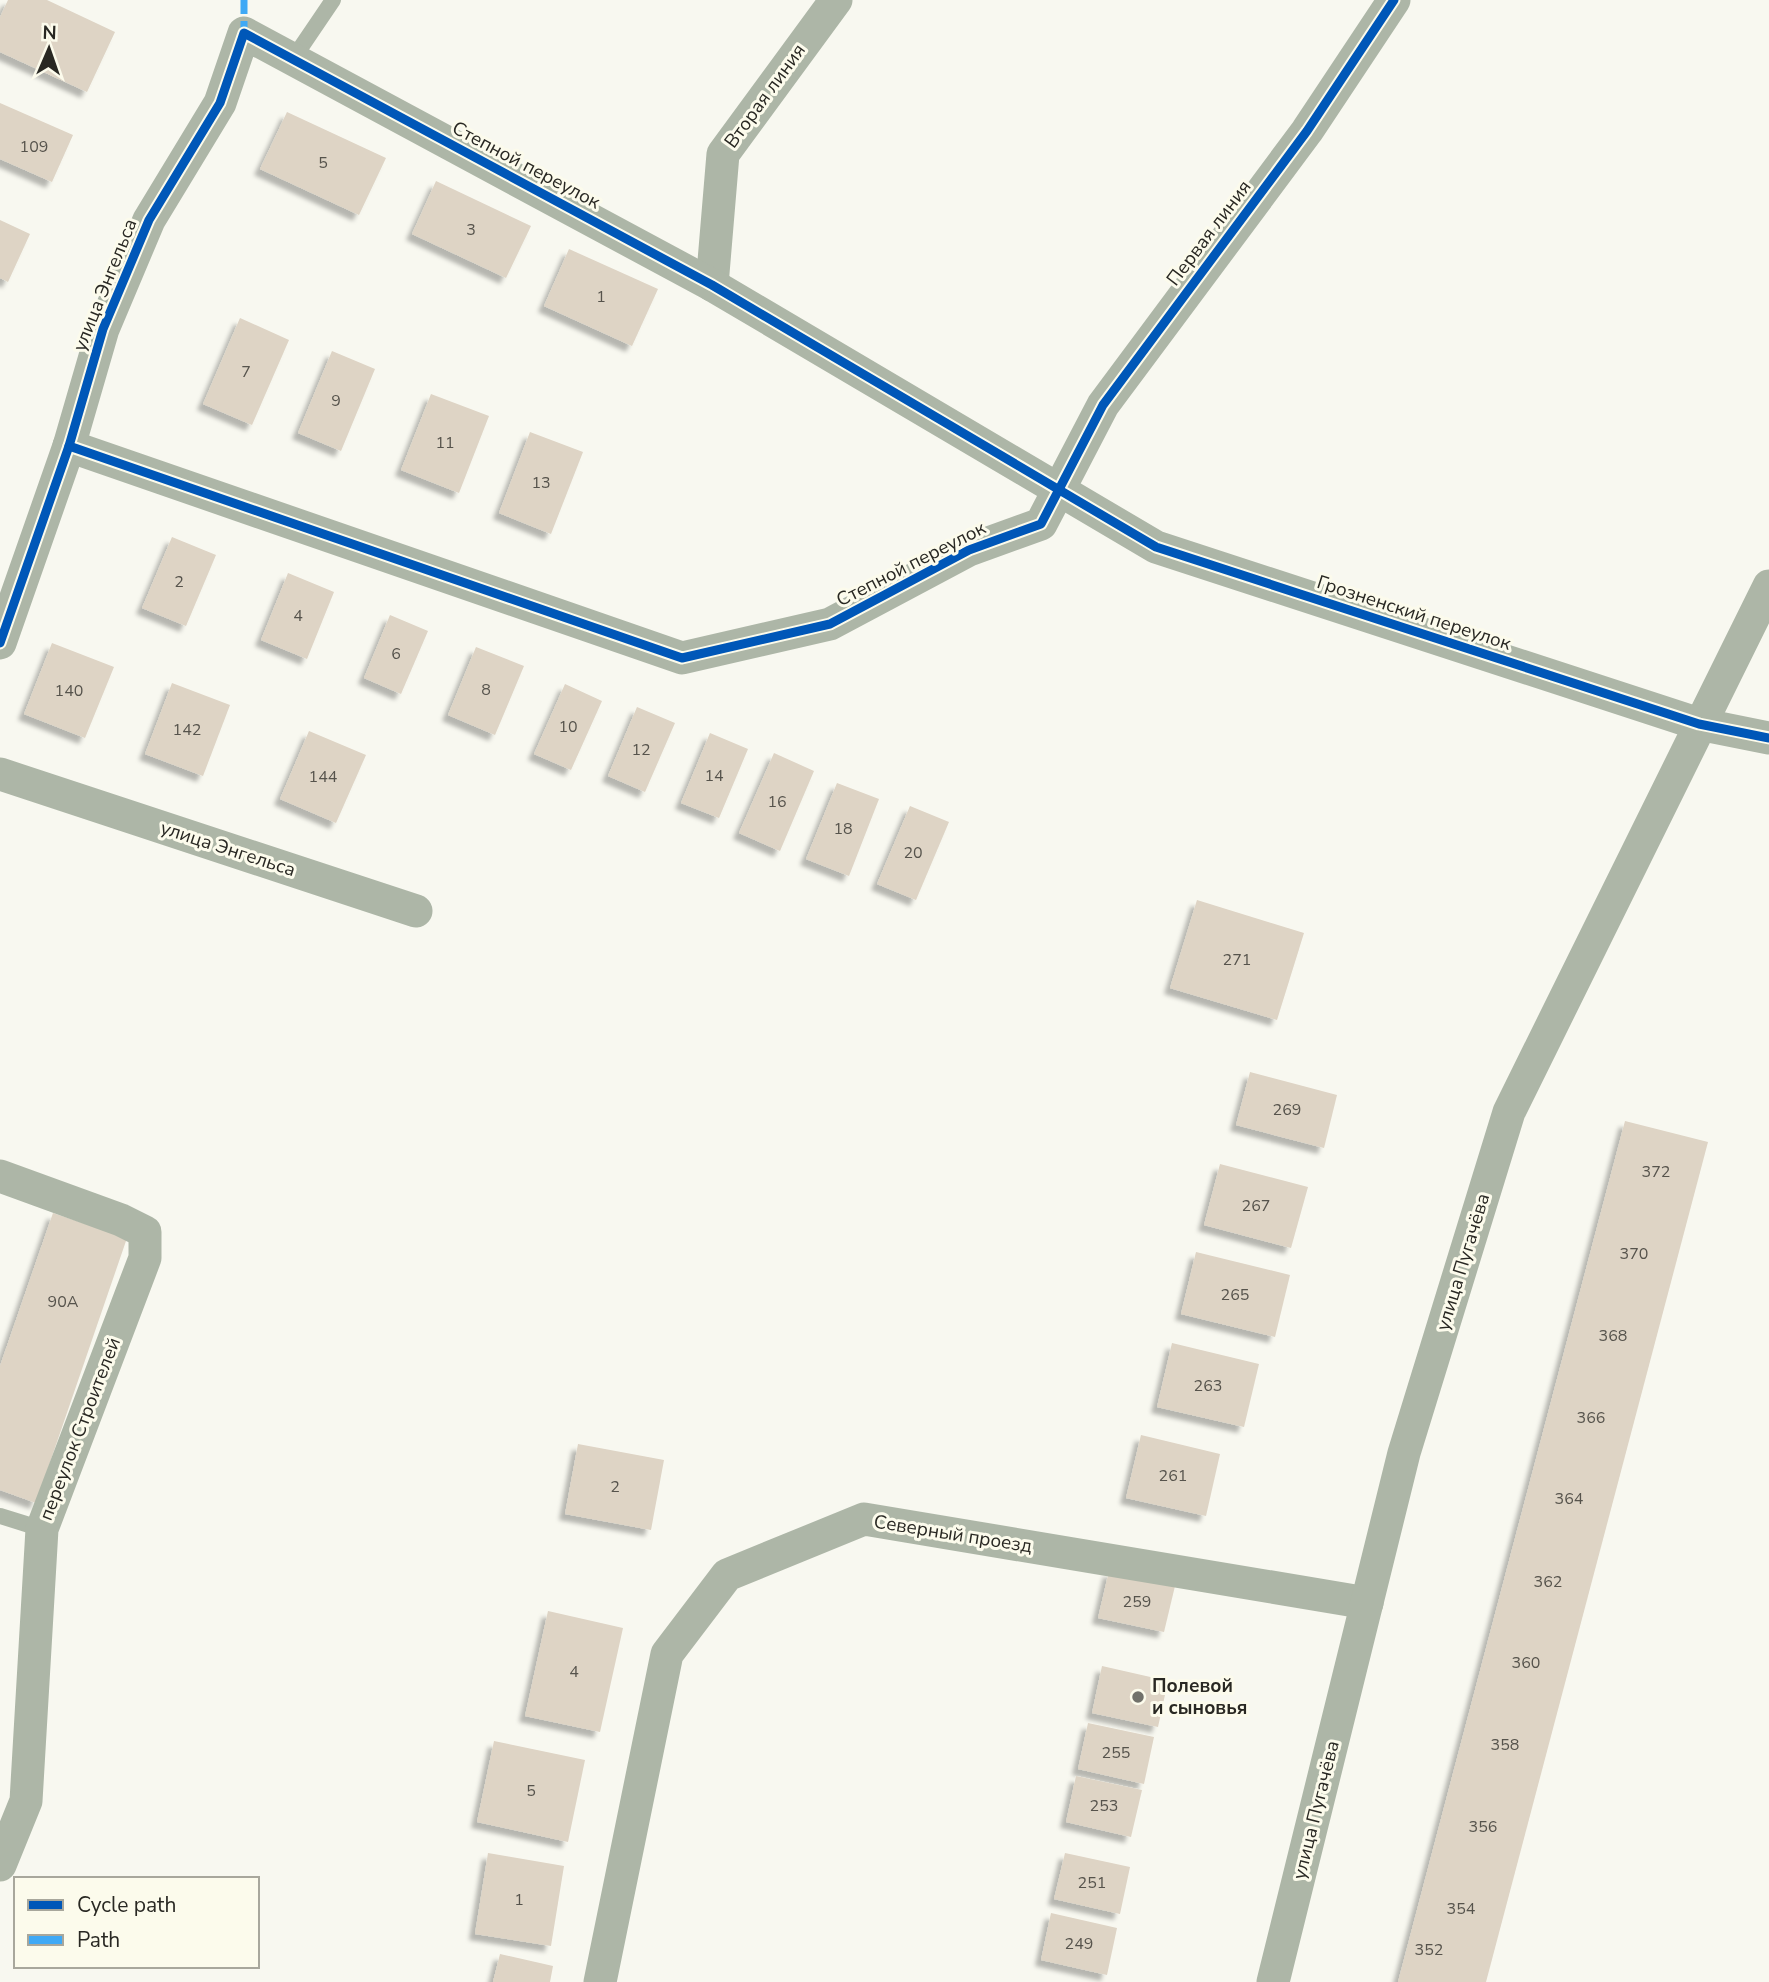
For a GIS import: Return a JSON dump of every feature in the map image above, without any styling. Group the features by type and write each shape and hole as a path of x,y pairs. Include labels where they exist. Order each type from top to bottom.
{"street":[{"name":"Вторая линия","path":"712,285 723,154 836,0"},
{"name":"Первая линия","path":"1060,490 1103,405 1307,131 1394,0"},
{"name":"Степной переулок","path":"69,446 682,658 830,624 969,550 1041,524 1060,490 712,285 244,33"},
{"name":"улица Энгельса","path":"0,643 69,446 103,329 149,220 220,103 244,33"},
{"name":"Грозненский переулок","path":"1060,490 1156,547 1699,724 1769,738"},
{"name":"улица Пугачёва","path":"1273,1982 1404,1453 1509,1112 1769,586"},
{"name":"улица Энгельса","path":"0,774 416,911"},
{"name":"переулок Строителей","path":"0,1176 121,1220 145,1232 145,1258 42,1529 26,1801 0,1865"},
{"name":"Северный проезд","path":"600,1982 667,1654 727,1574 864,1519 1367,1603"}],"lane":[{"path":"293,59 333,0"},
{"path":"0,1516 42,1529"}],"building":[{"path":"8,0 47,0 115,32 87,92 0,52 0,17"},
{"path":"0,103 73,135 52,182 0,159"},
{"path":"287,112 386,158 359,215 260,169"},
{"path":"436,181 531,226 506,278 412,234"},
{"path":"0,220 30,234 8,282 0,278"},
{"path":"569,249 658,289 632,346 544,306"},
{"path":"240,318 289,340 252,425 203,404"},
{"path":"332,351 375,369 341,451 298,433"},
{"path":"431,394 489,416 459,493 401,470"},
{"path":"530,432 583,452 551,534 499,513"},
{"path":"172,537 216,555 186,626 142,608"},
{"path":"288,573 334,592 307,659 261,640"},
{"path":"390,615 428,631 401,694 364,678"},
{"path":"52,643 114,667 85,738 24,714"},
{"path":"476,647 524,666 495,735 448,715"},
{"path":"172,683 230,705 203,776 145,754"},
{"path":"565,684 602,701 571,770 534,754"},
{"path":"637,707 675,723 645,792 608,776"},
{"path":"309,731 366,755 336,823 280,799"},
{"path":"710,733 748,749 719,818 681,803"},
{"path":"774,753 814,771 780,851 739,833"},
{"path":"837,783 879,799 849,876 806,859"},
{"path":"910,806 949,822 916,900 877,884"},
{"path":"1197,900 1304,933 1277,1020 1170,988"},
{"path":"1250,1072 1337,1095 1324,1148 1236,1125"},
{"path":"1625,1121 1708,1142 1486,1982 1398,1982"},
{"path":"1220,1164 1308,1187 1291,1248 1204,1225"},
{"path":"53,1213 127,1238 36,1503 0,1490 0,1366"},
{"path":"1196,1252 1290,1275 1275,1337 1181,1314"},
{"path":"1172,1343 1259,1364 1244,1427 1157,1407"},
{"path":"1141,1435 1220,1454 1206,1516 1126,1498"},
{"path":"578,1444 664,1460 651,1530 565,1514"},
{"path":"1109,1571 1175,1586 1164,1632 1098,1618"},
{"path":"548,1611 623,1628 600,1732 525,1716"},
{"path":"1102,1666 1168,1681 1158,1727 1092,1713"},
{"path":"1088,1723 1154,1737 1144,1784 1078,1769"},
{"path":"494,1741 585,1760 568,1842 477,1822"},
{"path":"1076,1776 1142,1790 1131,1837 1066,1822"},
{"path":"488,1853 564,1866 551,1946 475,1934"},
{"path":"1065,1853 1130,1867 1120,1914 1054,1899"},
{"path":"1051,1913 1117,1928 1107,1975 1041,1960"},
{"path":"500,1954 553,1966 550,1982 493,1982"}],"marked path":[{"path":"244,0 244,33"}],"cycle path":[{"path":"69,446 682,658 830,624 969,550 1041,524 1103,405 1307,131 1394,0"},
{"path":"0,643 69,446 103,329 149,220 220,103 244,33 712,285 1156,547 1699,724 1769,738"}],"place":[{"name":"Полевой и сыновья","path":"1138,1697"}]}
